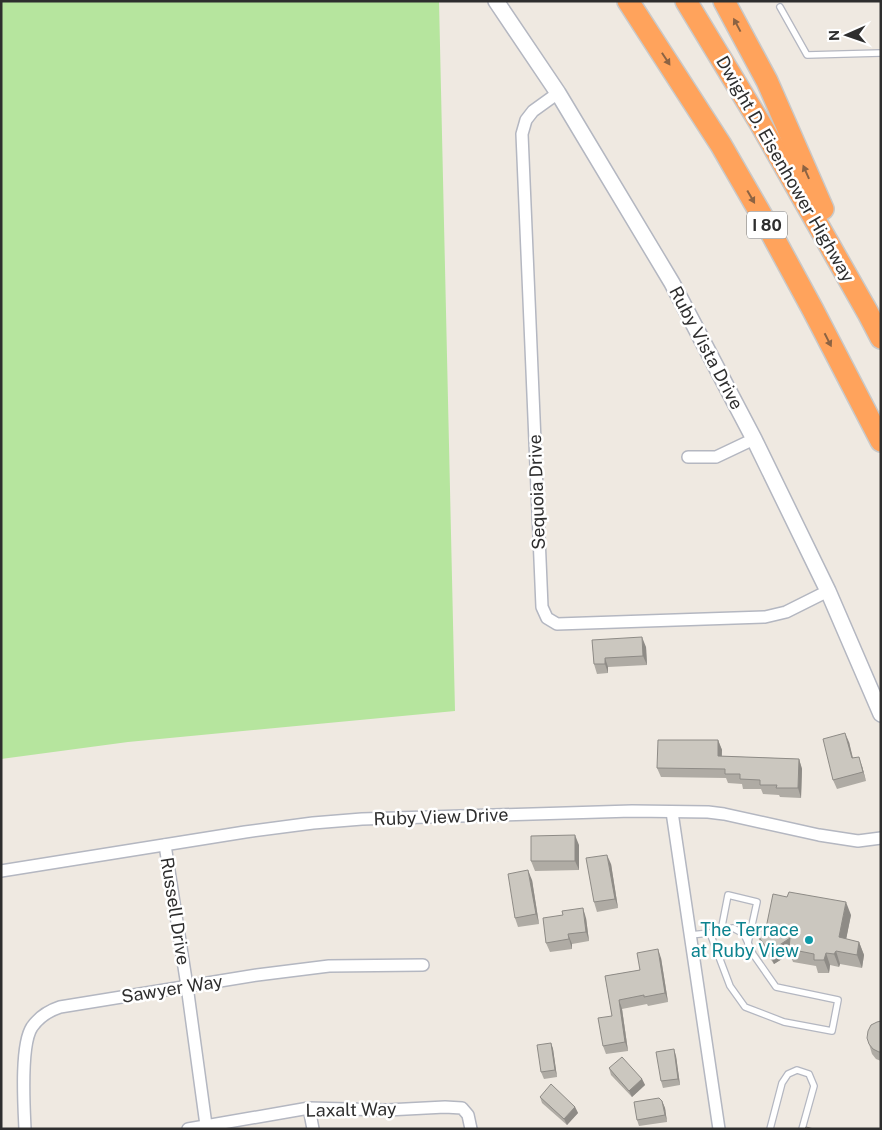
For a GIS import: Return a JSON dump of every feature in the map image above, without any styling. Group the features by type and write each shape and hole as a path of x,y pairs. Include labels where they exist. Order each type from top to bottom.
{"highway":[{"name":"Dwight D. Eisenhower Highway","path":"686,1 760,123 881,338"},
{"path":"724,1 767,81 868,313"},
{"name":"I 80","path":"631,7 721,145 762,216 881,441"}],"street":[{"name":"Ruby Vista Drive","path":"496,1 558,93 672,283 754,439 828,591 881,714"},
{"name":"Sequoia Drive","path":"558,93 533,110 526,120 522,134 542,607 547,618 557,624 766,616 786,612 828,591"},
{"path":"688,457 716,457 754,439"},
{"name":"Ruby View Drive","path":"1,871 245,832 362,819 632,811 708,812 819,835 858,841 881,838"},
{"path":"672,812 719,1129"},
{"name":"Russell Drive","path":"165,844 206,1125"},
{"name":"Sawyer Way","path":"25,1129 26,1041 31,1028 51,1010 187,986 329,966 423,965"},
{"name":"Laxalt Way","path":"188,1129 309,1108 387,1110 445,1107 462,1108 468,1115 471,1129"},
{"path":"309,1108 313,1129"}],"lane":[{"path":"780,7 807,55 881,53"},
{"path":"721,931 728,895 757,902 748,943"},
{"path":"690,935 733,928 744,934 753,954 776,986 838,1000 832,1031 784,1022 745,1007 730,986 710,933"},
{"path":"770,1129 782,1083 788,1074 797,1070 809,1074 814,1086 802,1129"}],"green space":[{"path":"1,1 439,1 455,711 128,742 1,759"}],"building":[{"path":"642,637 643,656 605,658 605,664 594,664 592,640"},
{"path":"845,733 852,758 859,757 863,772 833,780 823,739"},
{"path":"658,740 718,740 718,756 799,759 798,788 776,788 777,785 760,785 760,780 740,779 740,774 725,774 725,769 657,768"},
{"path":"575,835 575,861 531,861 531,836"},
{"path":"607,855 615,899 594,902 586,858"},
{"path":"528,870 536,914 515,918 508,874"},
{"name":"The Terrace at Ruby View","path":"789,892 846,902 839,937 859,942 857,955 836,951 834,954 826,953 824,960 814,960 814,954 789,949 790,938 769,952 757,934 766,928 773,894 787,897"},
{"path":"583,908 586,932 568,934 569,939 546,943 543,918 563,915 562,911"},
{"path":"658,949 665,993 619,1000 625,1042 603,1046 598,1018 612,1016 605,976 640,970 637,953"},
{"path":"881,1021 881,1052 879,1052 873,1049 867,1038 871,1025"},
{"path":"551,1043 555,1070 541,1072 537,1045"},
{"path":"674,1049 678,1079 661,1081 656,1052"},
{"path":"622,1057 642,1079 629,1091 609,1068"},
{"path":"551,1084 575,1107 564,1119 540,1097"},
{"path":"659,1098 662,1101 665,1115 637,1120 634,1102"}],"place":[{"name":"The Terrace at Ruby View","path":"809,940"}]}
